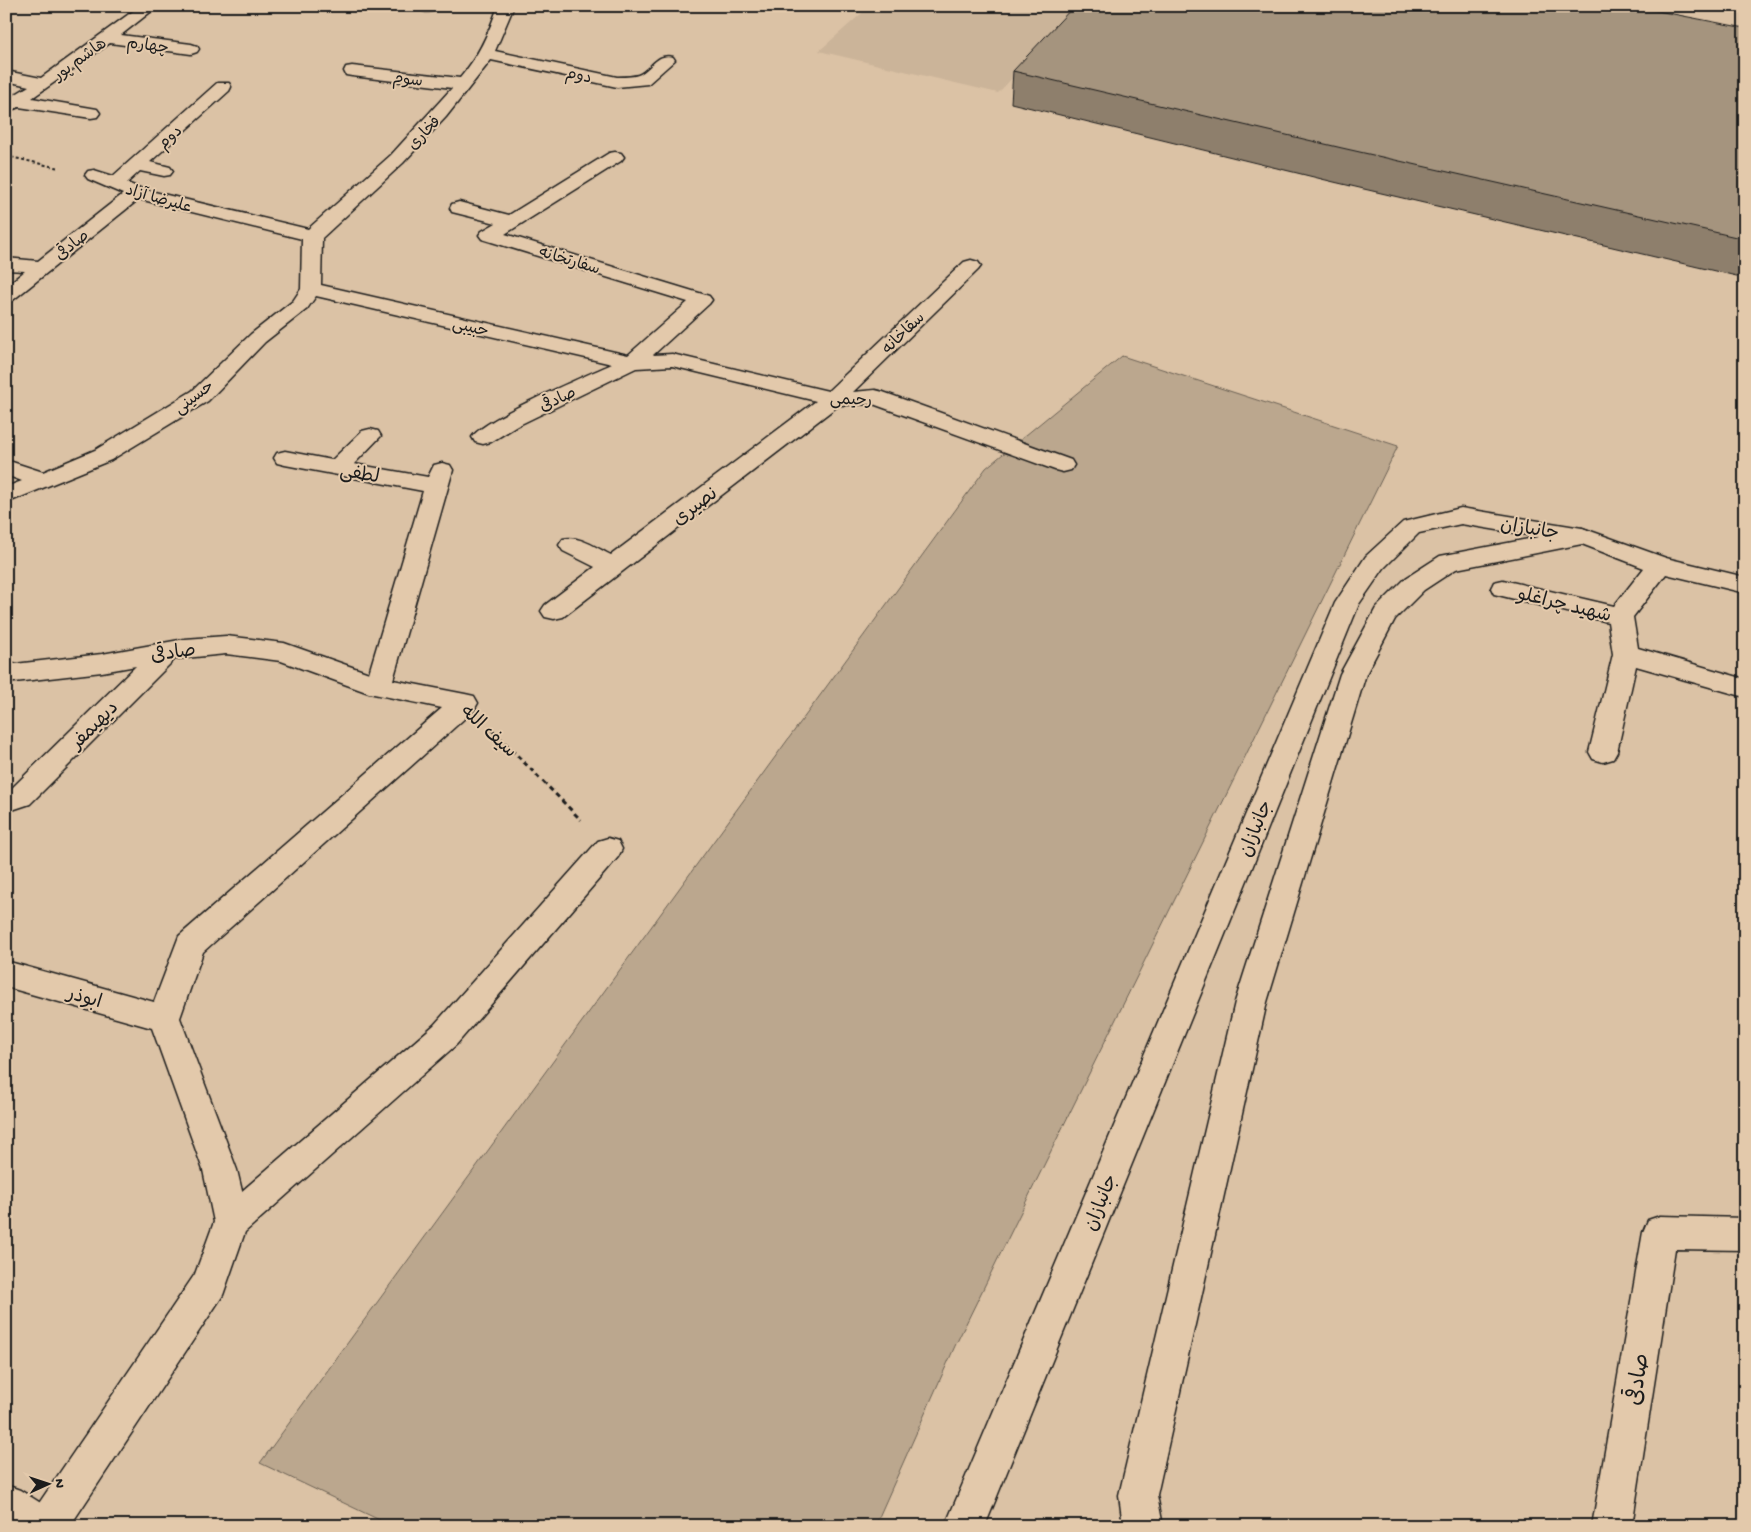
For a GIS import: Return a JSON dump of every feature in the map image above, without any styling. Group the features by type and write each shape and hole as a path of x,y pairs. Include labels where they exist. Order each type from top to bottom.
{"street":[{"name":"هاشم پور","path":"11,104 44,84 150,6"},
{"name":"فخاری","path":"312,236 397,160 440,114 482,62 500,24 506,6"},
{"name":"چهارم","path":"106,38 190,50"},
{"name":"دوم","path":"485,54 617,82 642,80 667,60"},
{"name":"سوم","path":"352,71 464,84"},
{"path":"6,76 44,84"},
{"name":"دوم","path":"115,184 223,87"},
{"path":"11,104 91,113"},
{"name":"سفارتخانه","path":"615,157 489,235 702,300 632,362"},
{"path":"136,165 164,171"},
{"name":"علیرضا آزاد","path":"94,175 136,193 312,236"},
{"name":"صادقی","path":"6,296 136,193"},
{"path":"458,208 512,221"},
{"path":"311,289 312,236"},
{"path":"6,264 43,267"},
{"name":"سقاخانه","path":"833,399 971,266"},
{"name":"حبیبی","path":"311,289 632,362"},
{"name":"حسینی","path":"6,496 103,455 200,396 258,338 300,305 311,289"},
{"name":"رحیمی","path":"632,362 672,360 833,399 875,397 1063,465"},
{"name":"صادقی","path":"483,438 509,421 632,362"},
{"name":"نصیری","path":"554,611 833,399"},
{"path":"336,468 370,436"},
{"name":"لطفی","path":"285,458 336,468 439,478 378,686"},
{"path":"6,467 43,480"},
{"name":"جانبازان","path":"965,1526 1347,603 1375,562 1411,527 1461,516 1582,536"},
{"path":"1582,536 1660,565 1745,585"},
{"name":"جانبازان","path":"1143,1526 1138,1495 1251,1002 1353,674 1385,614 1415,584 1448,562 1582,536"},
{"path":"571,545 614,567"},
{"path":"1620,616 1660,565"},
{"name":"شهید چراغلو","path":"1503,588 1620,616 1626,654 1603,752"},
{"name":"صادقی","path":"6,674 102,663 166,652 226,645 284,652 337,672"},
{"name":"دیهیمفر","path":"13,799 166,652"},
{"path":"1626,654 1745,688"},
{"name":"سیف الله","path":"337,672 378,686 465,703"},
{"path":"231,1222 220,1170 164,1018 190,945 465,703"},
{"path":"47,1526 210,1283 231,1222 445,1035 608,849"},
{"name":"ابوذر","path":"6,974 164,1018"},
{"name":"صادقی","path":"1612,1526 1660,1232 1745,1234"},
{"path":"6,1504 41,1526"}],"path":[{"path":"6,156 94,175"},
{"name":"سیف الله","path":"465,703 608,849"}],"shaded area":[{"path":"870,6 1082,6 998,93 819,51"},
{"path":"1122,356 1398,446 955,1346 875,1526 392,1526 260,1463 986,468"}],"building":[{"path":"1074,6 1632,6 1745,28 1745,239 1013,71"}]}
